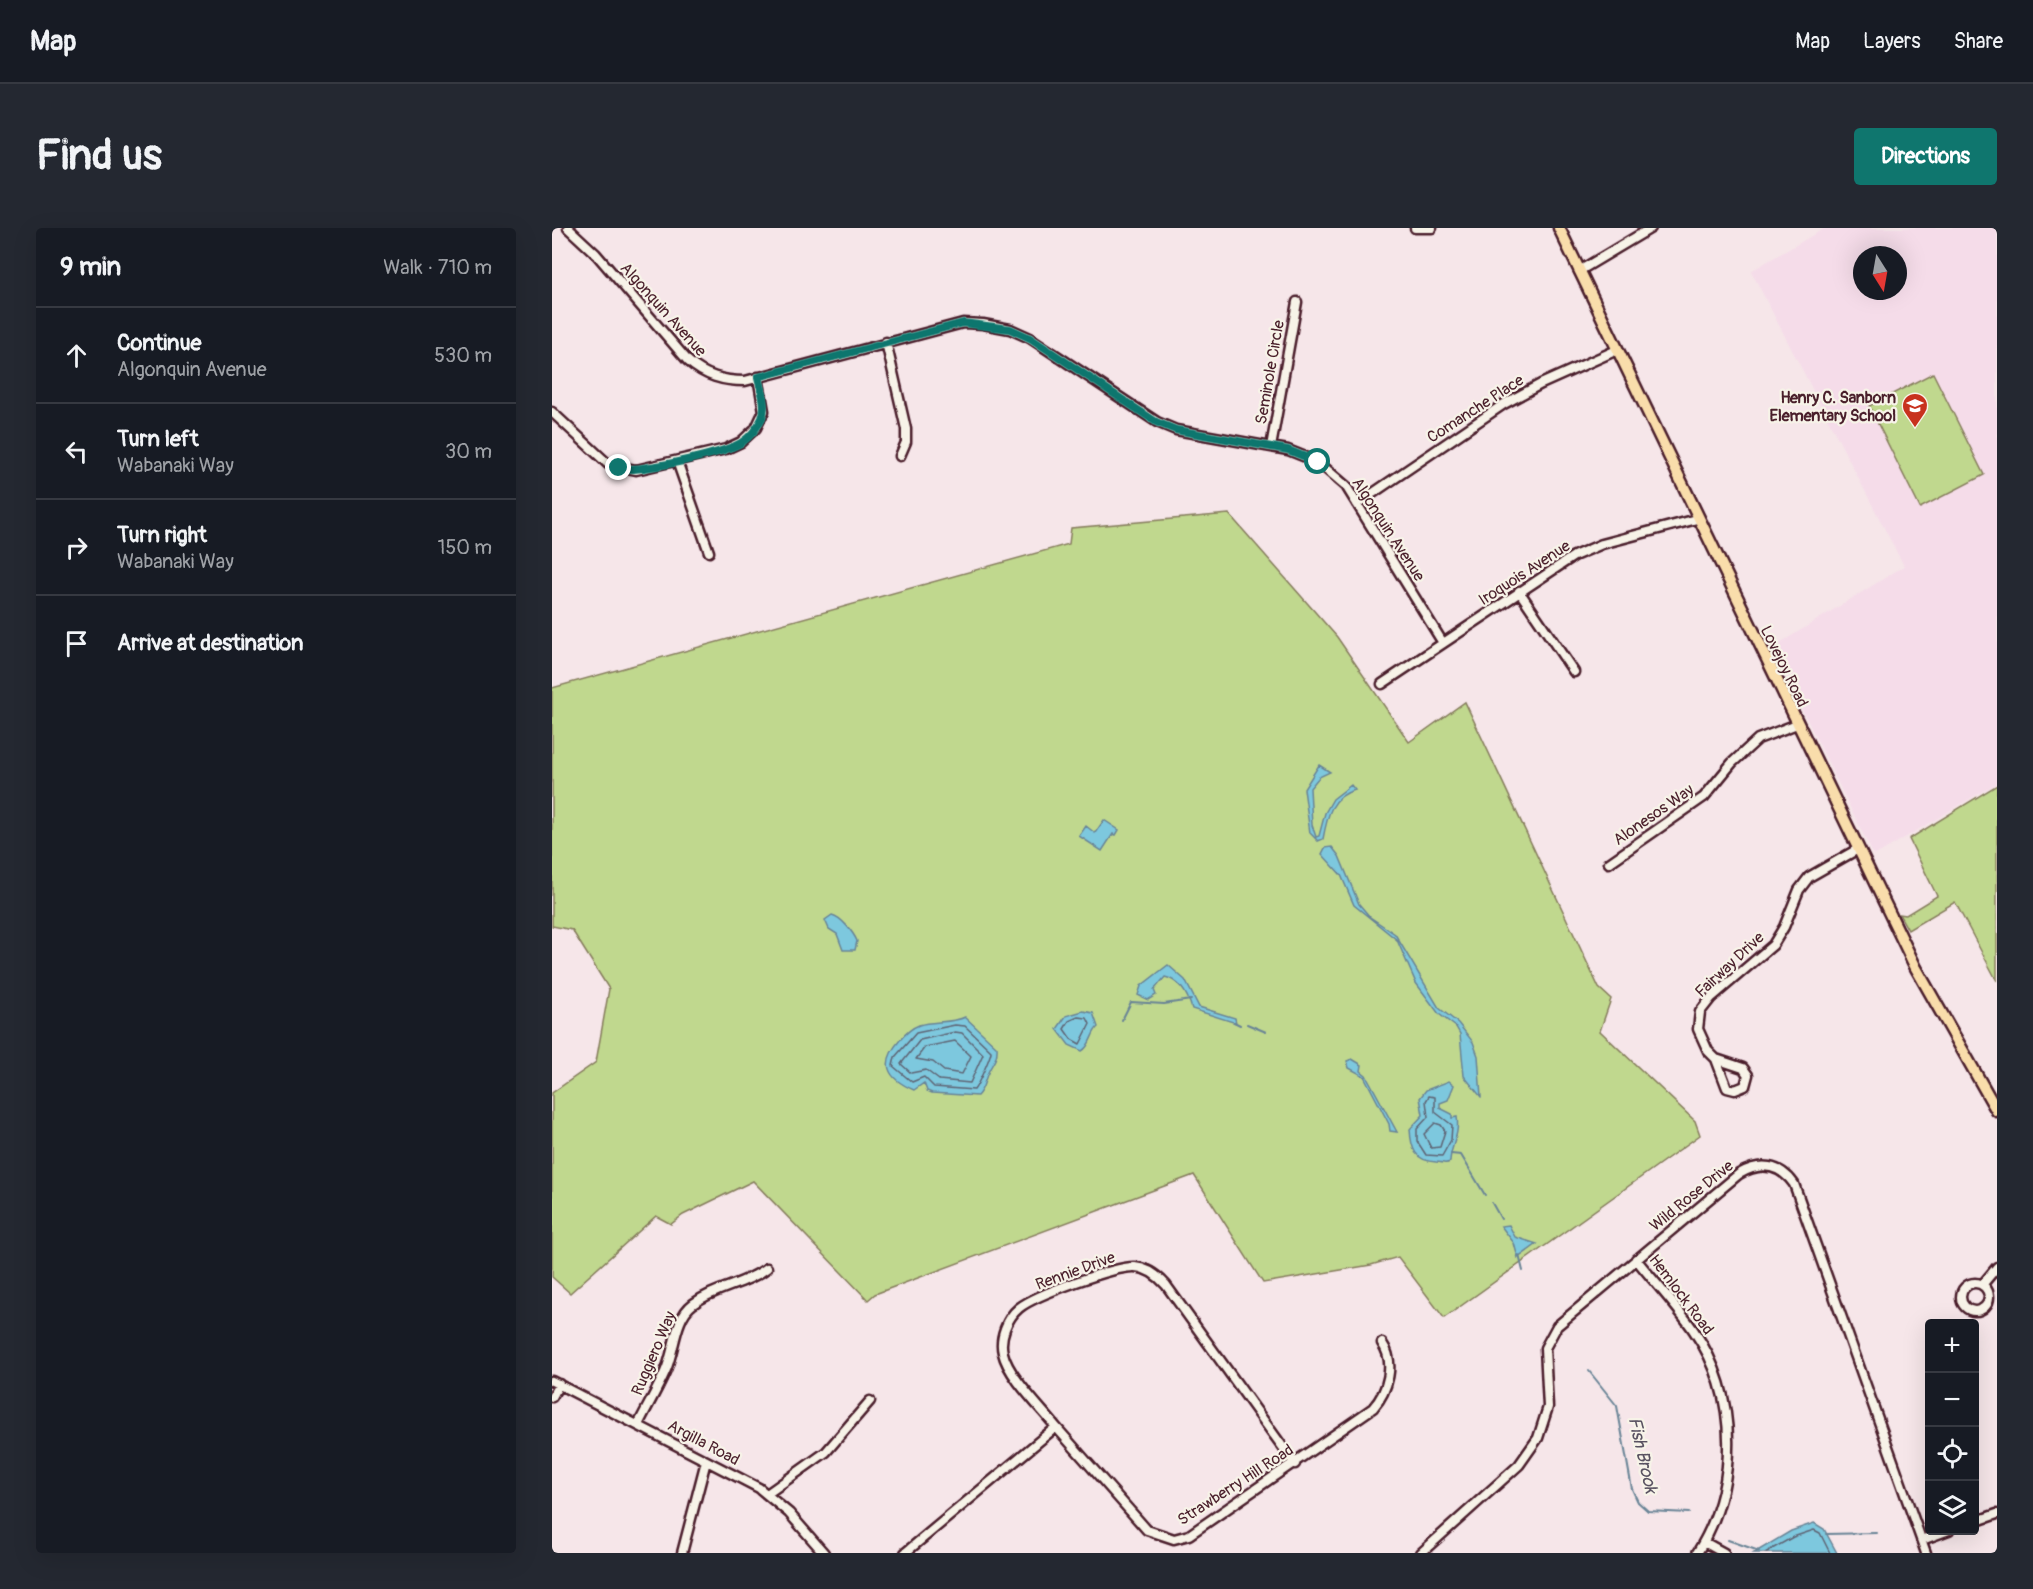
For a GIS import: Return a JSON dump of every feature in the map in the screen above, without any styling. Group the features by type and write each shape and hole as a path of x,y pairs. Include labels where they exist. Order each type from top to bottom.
{"main road":[{"name":"Lovejoy Road","path":"1559,228 1697,519 1916,968 1997,1111"}],"street":[{"name":"Algonquin Avenue","path":"568,228 596,254 678,351 699,370 734,381 758,377 963,323 1010,329 1052,351 1156,422 1176,430 1288,450 1318,462 1346,486 1443,643"},
{"path":"1415,228 1432,228"},
{"path":"1579,271 1651,228"},
{"name":"Seminole Circle","path":"1271,447 1297,302"},
{"path":"885,342 906,429 906,442 900,456"},
{"name":"Comanche Place","path":"1357,504 1504,404 1541,384 1617,350"},
{"path":"552,412 614,468 636,470 726,449 749,436 764,411 758,377"},
{"path":"677,461 709,552"},
{"name":"Iroquois Avenue","path":"1383,684 1556,566 1587,549 1697,519"},
{"path":"1519,591 1574,672"},
{"name":"Alonesos Way","path":"1609,863 1704,797 1732,763 1758,739 1797,724"},
{"name":"Fairway Drive","path":"1716,1059 1699,1035 1698,1017 1703,1006 1773,945 1785,927 1799,890 1809,877 1857,849"},
{"name":"Wild Rose Drive","path":"1420,1553 1519,1465 1530,1450 1546,1418 1548,1397 1545,1354 1547,1341 1557,1326 1572,1311 1748,1169 1771,1166 1788,1176 1801,1203 1926,1553"},
{"name":"Hemlock Road","path":"1636,1259 1694,1331 1708,1355 1724,1401 1729,1438 1728,1465 1721,1502 1697,1553"},
{"name":"Ruggiero Way","path":"638,1425 665,1371 684,1316 692,1305 725,1288 746,1282 767,1268"},
{"name":"Rennie Drive","path":"1056,1427 1006,1362 1002,1339 1009,1321 1020,1308 1053,1293 1116,1269 1142,1268 1150,1271 1166,1285 1295,1464"},
{"path":"1982,1285 1997,1268"},
{"name":"Strawberry Hill Road","path":"1056,1427 1147,1530 1167,1538 1182,1538 1362,1417 1382,1397 1388,1378 1389,1358 1382,1343"},
{"path":"552,1397 556,1383"},
{"name":"Argilla Road","path":"556,1383 767,1494 789,1513 824,1553"},
{"path":"767,1494 826,1452 870,1401"},
{"path":"905,1553 1056,1427"},
{"path":"682,1553 706,1461"},
{"path":"1979,1520 1997,1514"},
{"path":"1922,1540 1936,1535"},
{"path":"1704,1542 1724,1553"}],"shaded area":[{"name":"Henry C. Sanborn Elementary School","path":"1825,228 1997,228 1997,783 1874,856 1772,648 1904,566 1751,271"}],"green space":[{"path":"1933,373 1984,475 1920,508 1869,406"},
{"path":"1229,514 1337,637 1409,742 1465,702 1599,988 1611,999 1600,1031 1695,1121 1700,1135 1444,1318 1398,1257 1371,1265 1263,1283 1194,1175 875,1294 868,1300 753,1181 683,1215 671,1224 656,1216 570,1293 552,1277 552,1093 596,1062 609,989 572,930 552,926 552,688 1069,544 1071,528"},
{"path":"1997,785 1997,981 1955,902 1908,930 1899,914 1906,915 1937,896 1909,839"}],"water":[{"path":"1319,765 1330,772 1319,777 1310,788 1312,825 1316,837 1319,836 1325,813 1333,799 1351,785 1355,790 1335,802 1326,823 1323,839 1318,841 1310,833 1304,789"},
{"path":"1104,820 1119,830 1116,835 1113,834 1102,851 1079,836 1086,826 1095,833"},
{"path":"1332,847 1339,856 1359,904 1370,917 1395,934 1439,1008 1458,1023 1473,1042 1478,1056 1481,1097 1464,1076 1460,1034 1456,1027 1439,1014 1416,983 1397,940 1354,905 1341,875 1322,854 1325,848"},
{"path":"832,915 843,922 853,933 857,941 855,950 843,950 837,934 829,929 825,920"},
{"path":"1168,965 1185,980 1199,1007 1235,1018 1236,1023 1192,1009 1183,989 1165,977 1154,990 1156,995 1148,1000 1138,995 1141,986"},
{"path":"1083,1011 1093,1013 1098,1027 1082,1051 1069,1045 1057,1029 1066,1016"},
{"path":"965,1017 997,1047 995,1059 977,1096 932,1093 927,1091 924,1083 914,1090 892,1075 888,1063 890,1056 908,1031 919,1025"},
{"path":"1352,1059 1362,1065 1361,1071 1366,1075 1397,1132 1390,1131 1389,1124 1364,1076 1349,1068 1347,1061"},
{"path":"1449,1081 1454,1085 1448,1100 1440,1103 1440,1108 1452,1114 1452,1118 1457,1117 1458,1124 1450,1162 1429,1161 1419,1156 1413,1148 1410,1129 1423,1115 1420,1098 1426,1090"},
{"path":"1509,1225 1515,1237 1537,1244 1518,1258 1514,1243 1501,1226"},
{"path":"1814,1523 1824,1529 1837,1553 1754,1553 1791,1531"}],"waterway":[{"name":"Fish Brook","path":"1122,1020 1131,1002 1164,1004 1191,1000"},
{"name":"Fish Brook","path":"1234,1022 1240,1025"},
{"name":"Fish Brook","path":"1247,1024 1266,1032"},
{"name":"Fish Brook","path":"1451,1154 1461,1155 1485,1195"},
{"name":"Fish Brook","path":"1492,1203 1501,1219"},
{"name":"Fish Brook","path":"1519,1255 1523,1271"},
{"name":"Fish Brook","path":"1589,1371 1617,1406 1632,1489 1638,1502 1648,1511 1689,1513"},
{"name":"Fish Brook","path":"1826,1534 1877,1533"},
{"name":"Fish Brook","path":"1728,1540 1759,1551"}],"place":[{"name":"Henry C. Sanborn Elementary School","path":"1915,429"}],"route":[{"path":"619,468 636,470 726,449 741,442 756,428 764,411 758,377 963,323 1010,329 1030,338 1141,414 1176,430 1288,450 1318,462"}]}
